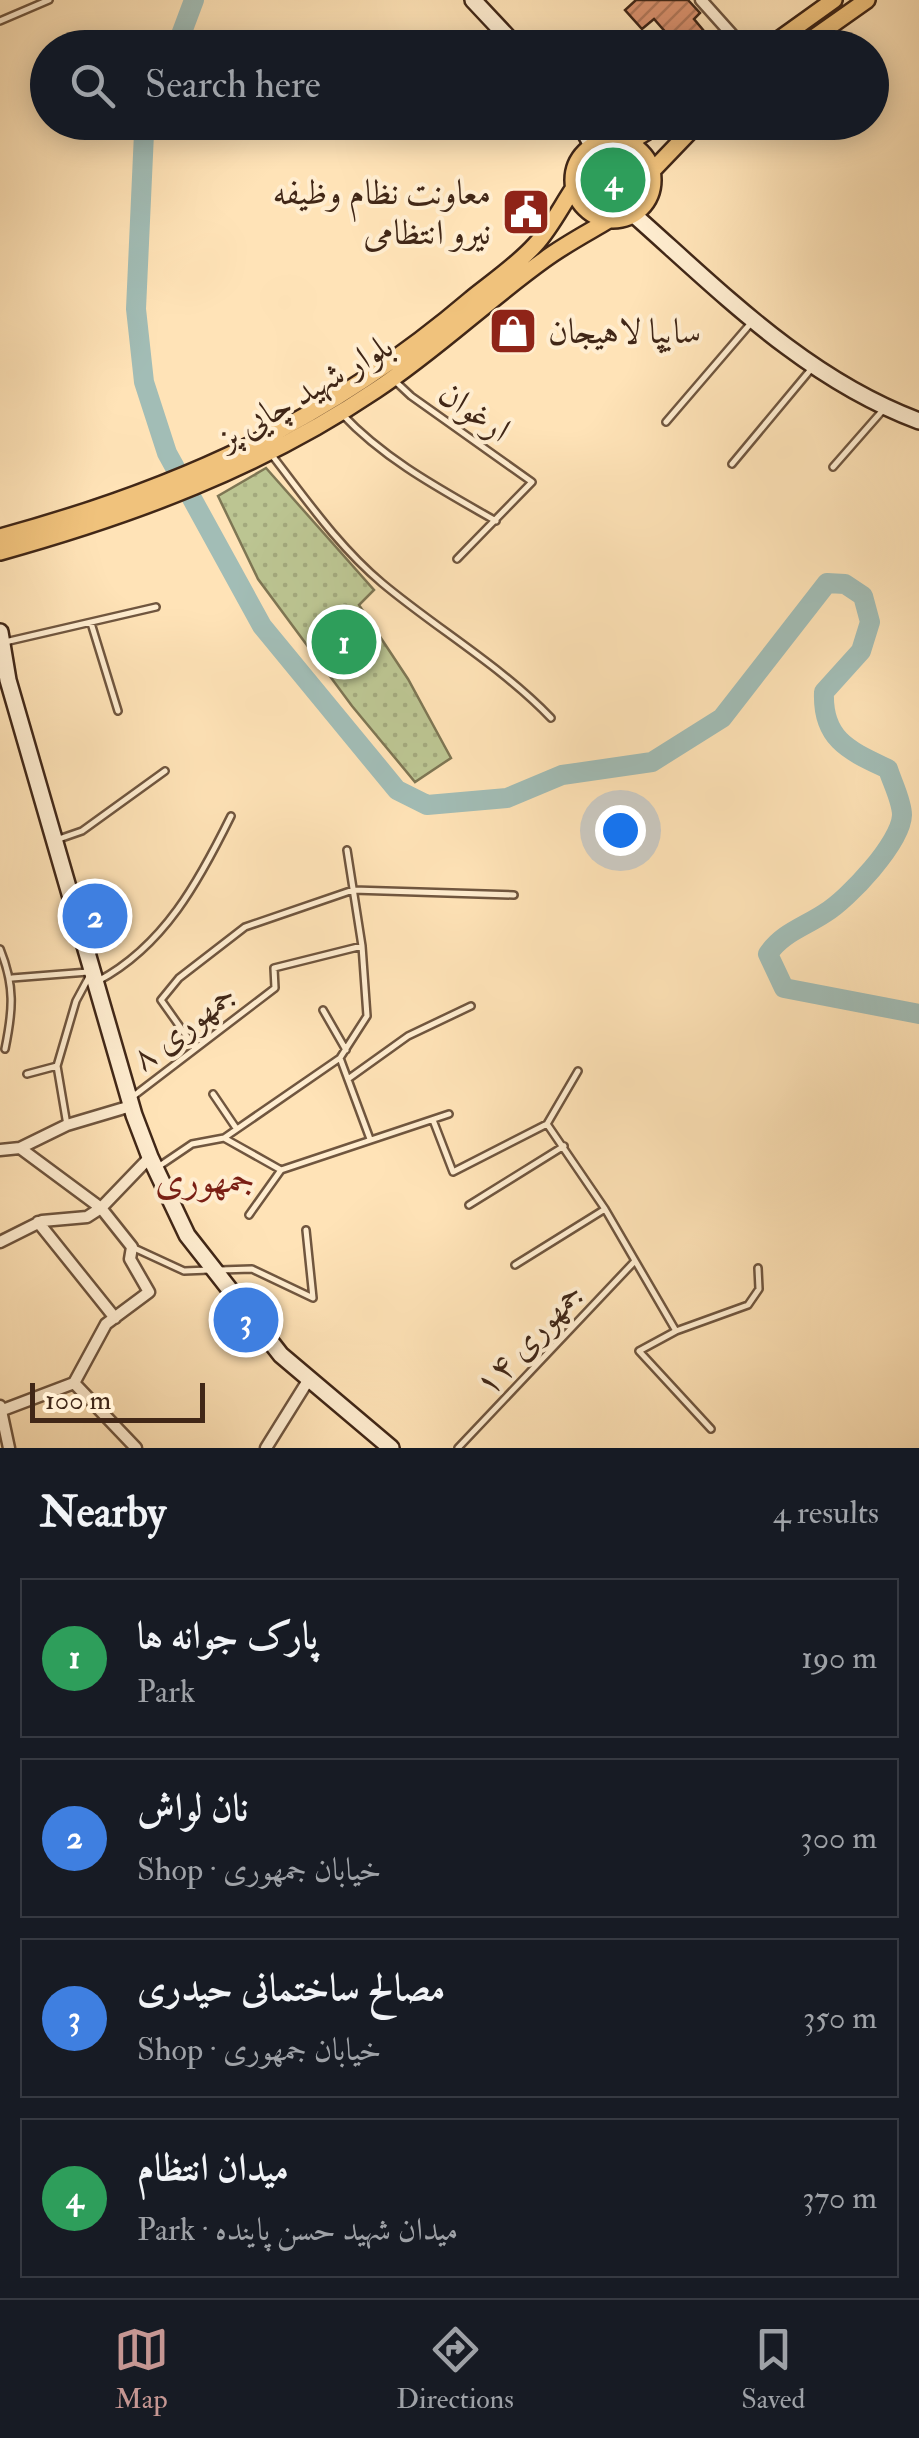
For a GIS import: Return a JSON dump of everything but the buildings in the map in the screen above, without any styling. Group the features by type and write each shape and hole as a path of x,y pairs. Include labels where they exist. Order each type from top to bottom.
{"main road":[{"path":"473,0 501,30"},
{"path":"793,30 834,0"},
{"path":"824,30 866,0"},
{"path":"589,140 592,145"},
{"path":"628,142 632,140"},
{"path":"652,170 681,140"},
{"path":"628,142 639,149 652,170 650,196 633,214 609,220 586,210 573,189 576,164 592,145 628,142"},
{"name":"بلوار شهید چایی پز","path":"0,552 87,528 211,472 367,379 437,328 535,245 573,189"},
{"path":"633,214 812,368 885,408 919,421"},
{"name":"بلوار شهید چایی پز","path":"211,472 269,452 340,412 392,378 545,259 609,220"},
{"name":"بلوار شهید چایی پز","path":"0,537 161,495"},
{"path":"2,647 53,840 130,1102 187,1235 281,1355 391,1448"}],"street":[{"path":"701,0 728,30"},
{"path":"0,1150 20,1148 66,1125 130,1102"},
{"path":"9,1448 0,1409 74,1383 106,1324 148,1292 130,1259 132,1246 100,1208 20,1148"},
{"path":"0,1242 38,1222 87,1217 153,1163"},
{"path":"38,1222 115,1318"},
{"path":"266,1448 310,1379"},
{"path":"74,1383 136,1448"}],"lane":[{"path":"0,20 49,0"},
{"path":"666,422 752,320"},
{"path":"732,464 812,368"},
{"name":"ارغوان","path":"392,378 411,396 532,482 496,521"},
{"path":"834,467 885,408"},
{"path":"340,412 364,438 496,521 457,559"},
{"path":"269,452 338,542 380,581 524,690 551,718"},
{"path":"2,647 156,607"},
{"path":"90,622 118,710"},
{"path":"53,840 82,832 165,771"},
{"path":"12,978 93,977 123,968 159,933 197,885 231,816"},
{"path":"153,1163 192,1144 224,1138 346,1050 367,1016 362,946 347,850"},
{"path":"195,1048 161,1000 178,978 245,926 354,890 514,896"},
{"name":"جمهوری ۸","path":"130,1102 274,988 274,968 362,946"},
{"path":"0,949 12,978 6,1049"},
{"path":"66,1125 58,1066 76,1001 93,977"},
{"path":"348,1079 408,1036 471,1006"},
{"path":"323,1010 346,1050"},
{"path":"340,1058 370,1139"},
{"path":"27,1074 58,1066"},
{"path":"433,1119 454,1172 546,1124 578,1071"},
{"path":"213,1094 236,1128"},
{"path":"249,1215 280,1170 449,1114"},
{"path":"546,1124 605,1209 676,1331"},
{"path":"224,1138 280,1170"},
{"path":"469,1204 564,1146"},
{"path":"515,1265 605,1209"},
{"path":"132,1246 184,1271 252,1269 312,1298 306,1230"},
{"name":"جمهوری ۱۴","path":"458,1448 634,1262"},
{"path":"710,1429 640,1351 676,1331 748,1306 759,1289 758,1268"}],"green space":[{"path":"613,150 632,158 640,177 632,196 613,204 594,196 586,177 594,158"},
{"path":"266,468 374,590 359,605 408,679 451,758 415,782 352,706 258,579 218,496"}],"waterway":[{"path":"183,30 194,0"},
{"path":"144,140 136,309 144,382 167,453 262,626 397,790 427,805 507,798 562,775 652,762 722,718 827,583 845,584 863,596 870,622 861,651 824,692 828,722 841,742 888,769 902,815 893,840 859,883 835,906 780,941 768,954 784,988 919,1014"}],"place":[{"name":"میدان انتظام","path":"613,180"},
{"name":"معاونت نظام وظیفه نیرو انتظامی","path":"526,212"},
{"name":"سایپا لاهیجان","path":"513,331"},
{"name":"پارک جوانه ها","path":"344,642"},
{"name":"نان لواش","path":"95,916"},
{"name":"مصالح ساختمانی حیدری","path":"246,1320"}],"district":[{"name":"جمهوری","path":"205,1179"}]}
